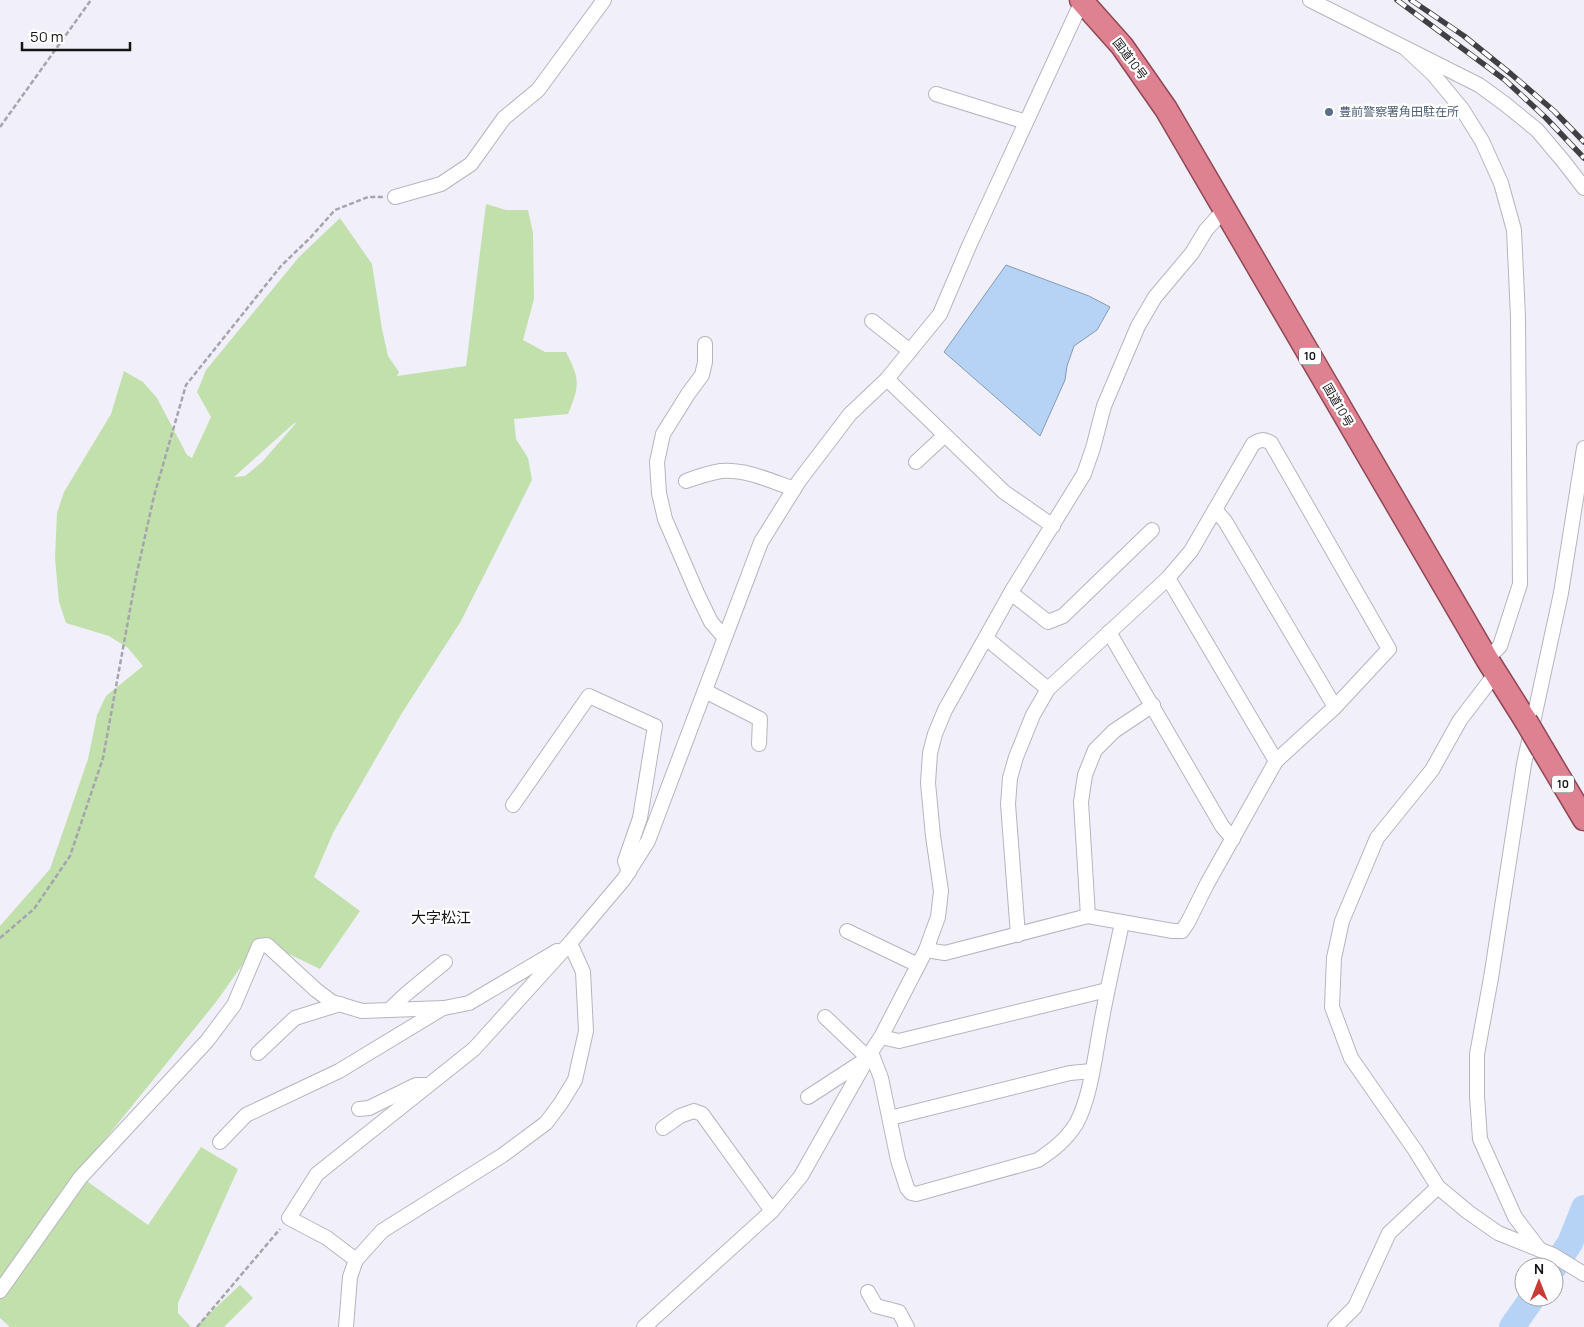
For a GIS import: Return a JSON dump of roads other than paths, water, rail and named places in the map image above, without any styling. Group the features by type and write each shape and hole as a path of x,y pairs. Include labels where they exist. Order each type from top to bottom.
{"highway":[{"name":"国道10号","path":"1081,1 1122,46 1166,109 1491,666 1584,819"}],"street":[{"path":"395,196 442,184 471,164 504,118 538,90 604,0"},
{"path":"1310,0 1480,86 1506,104 1536,130 1584,188"},
{"path":"356,1260 327,1238 289,1218 317,1174 474,1049 570,943 629,872 648,841 760,542 794,489 850,414 887,379 940,314 1081,1"},
{"path":"1405,48 1433,74 1462,109 1482,141 1501,183 1514,230 1518,317 1520,584 1500,646 1491,666 1432,770 1377,838 1342,921 1334,958 1332,1008 1351,1058 1438,1187 1468,1212 1498,1233 1553,1255 1584,1274"},
{"path":"936,94 1026,122"},
{"path":"644,1327 772,1211 801,1176 881,1037 926,950 938,918 941,891 928,783 930,753 935,734 945,710 1011,593 1084,474 1104,406 1138,326 1155,297 1192,253 1206,230 1224,210"},
{"path":"872,321 910,351"},
{"path":"705,344 706,362 702,375 663,434 657,462 659,493 665,519 697,593 711,622 724,637"},
{"path":"887,379 1004,492 1053,526"},
{"path":"916,462 945,435"},
{"path":"926,950 945,953 1018,935 1088,916 1122,923 1182,931 1276,761 1335,706 1389,649 1271,443 1265,440 1258,440 1253,444 1191,551 1168,578 1048,689 1033,715 1016,757 1010,778 1008,804 1018,935"},
{"path":"1540,1250 1515,1217 1480,1139 1477,1096 1478,1054 1492,978 1524,764 1561,593 1584,448"},
{"path":"686,481 710,473 736,471 794,489"},
{"path":"1215,510 1225,521 1335,706"},
{"path":"1011,593 1048,622 1063,616 1152,530"},
{"path":"1168,578 1276,761"},
{"path":"1110,632 1222,826 1233,839"},
{"path":"986,638 1048,689"},
{"path":"705,691 760,719 759,744"},
{"path":"512,805 589,696 655,726 640,818 624,861 629,872"},
{"path":"1088,916 1081,802 1086,776 1096,750 1114,731 1152,705"},
{"path":"825,1017 870,1055 881,1078 898,1160 907,1188 911,1193 916,1194 1017,1167 1038,1160 1054,1149 1067,1137 1083,1109 1122,923"},
{"path":"847,931 918,965"},
{"path":"1,1289 80,1178 207,1042 234,1005 259,946 267,945 316,990 332,1002 362,1011 444,1008 469,1003 570,943"},
{"path":"346,1327 350,1277 356,1260 382,1231 510,1149 546,1123 576,1080 586,1031 583,972 570,943"},
{"path":"389,1010 445,962"},
{"path":"881,1037 899,1041 1107,990"},
{"path":"258,1053 295,1018 340,1004"},
{"path":"220,1142 246,1115 339,1071 444,1008"},
{"path":"808,1097 870,1055"},
{"path":"890,1118 1070,1073 1092,1071"},
{"path":"359,1110 369,1108 416,1085 429,1085"},
{"path":"663,1128 680,1116 694,1111 702,1114 772,1211"},
{"path":"1335,1327 1355,1307 1389,1233 1438,1187"},
{"path":"868,1292 876,1306 899,1312 906,1327"}],"water":[{"path":"1006,265 1089,296 1110,307 1097,330 1074,346 1067,366 1065,380 1040,436 944,352"}],"waterway":[{"path":"1561,1257 1570,1243 1584,1208"},
{"path":"1512,1327 1526,1307"}],"railway":[{"path":"1397,0 1505,80 1546,118 1584,158"},
{"path":"1411,0 1464,36 1511,74 1554,111 1584,142"}],"place":[{"name":"豊前警察署角田駐在所","path":"1329,112"}],"district":[{"name":"大字松江","path":"441,918"}]}
